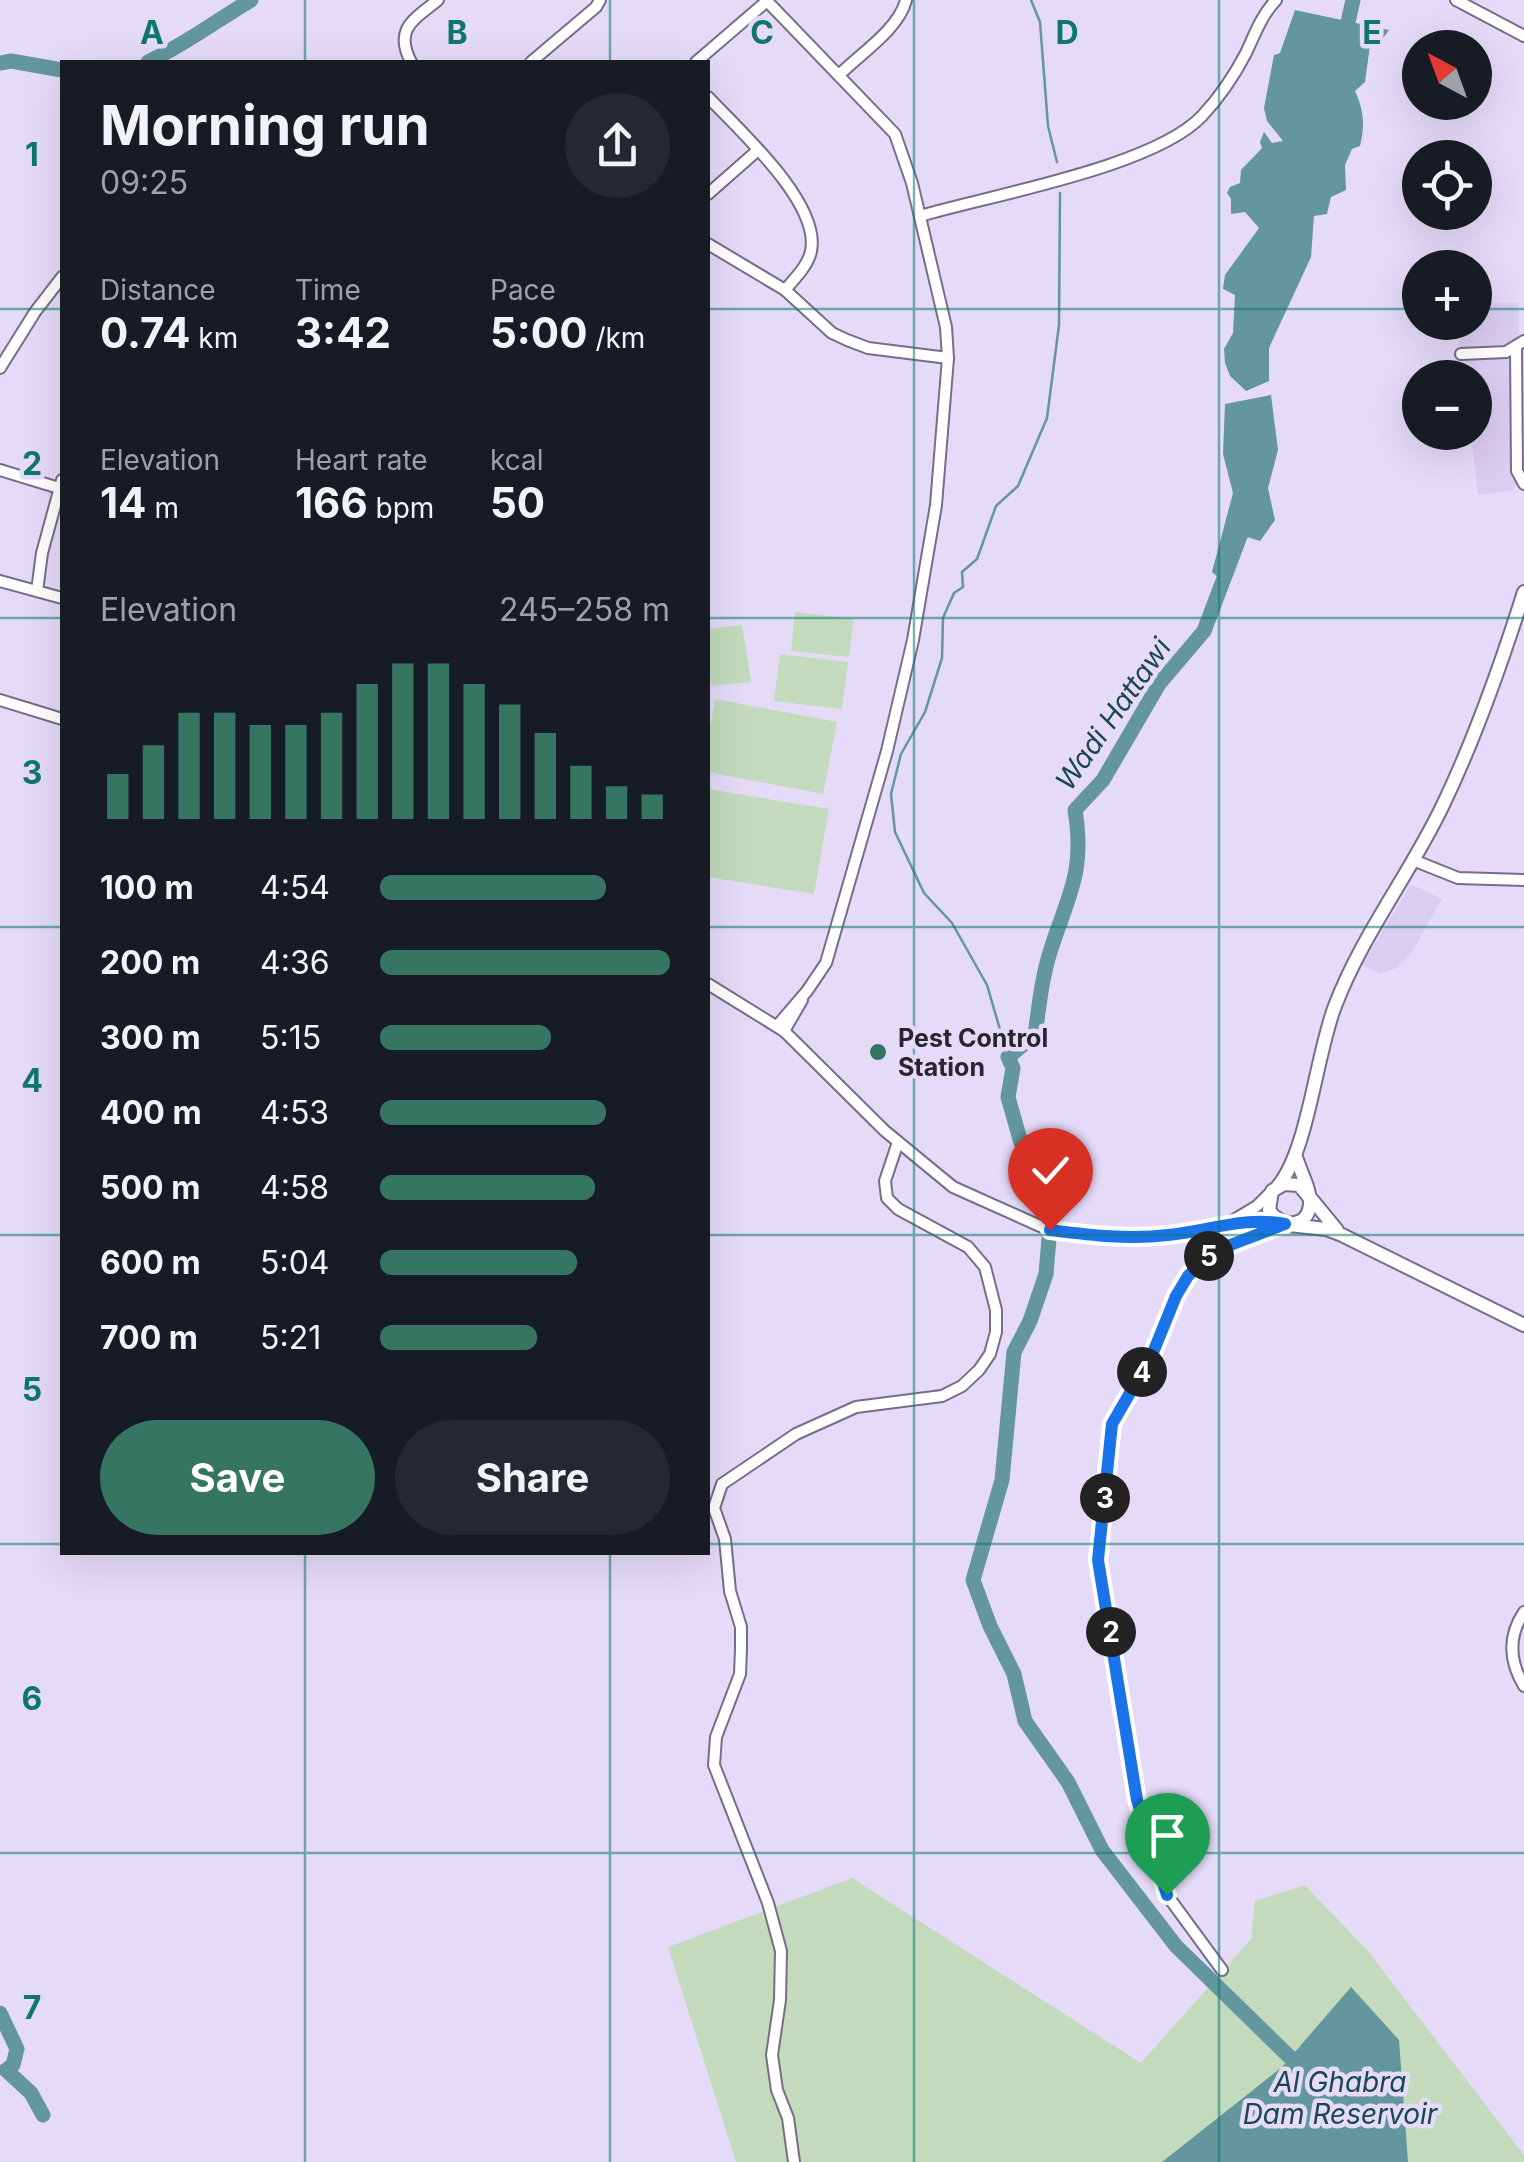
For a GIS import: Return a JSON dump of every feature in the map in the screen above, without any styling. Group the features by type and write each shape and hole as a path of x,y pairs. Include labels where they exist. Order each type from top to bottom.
{"main road":[{"path":"1524,592 1496,682 1443,805 1358,952 1334,1008 1296,1154 1275,1189 1269,1210 1285,1224 1342,1235 1524,1325"},
{"path":"1285,1224 1306,1215 1308,1196 1296,1154"},
{"path":"1275,1189 1284,1184 1298,1185 1342,1235"}],"street":[{"path":"411,60 402,42 404,34 409,24 438,0"},
{"path":"533,60 600,0"},
{"path":"698,60 767,0 895,134 940,292 948,358 936,506 913,640 887,752 826,962 780,1028"},
{"path":"839,74 892,24 904,10 906,0"},
{"path":"920,216 1090,170 1174,138 1200,119 1218,98 1276,0"},
{"path":"1456,0 1524,36"},
{"path":"710,100 786,181 810,232 813,246 808,261 786,290"},
{"path":"710,192 758,150"},
{"path":"710,245 786,290 832,332 847,340 868,348 948,358"},
{"path":"0,368 60,280"},
{"path":"1461,354 1506,352 1520,344"},
{"path":"1520,344 1518,471 1524,484"},
{"path":"0,470 60,484"},
{"path":"37,591 42,553 60,488"},
{"path":"0,581 60,597"},
{"path":"0,700 60,718"},
{"path":"1413,860 1458,878 1524,880"},
{"path":"710,985 780,1028 898,1142 952,1187 1050,1230 1120,1238 1198,1231 1232,1221 1258,1206 1275,1189"},
{"path":"794,2162 772,2055 780,2000 781,1950 768,1903 714,1765 716,1736 740,1674 742,1649 741,1627 730,1591 725,1539 714,1508 722,1484 796,1434 856,1408 942,1396 962,1386 990,1354 996,1310 985,1268 968,1247 898,1209 887,1198 885,1181 898,1142"},
{"path":"1232,1221 1285,1224"},
{"path":"1222,1970 1167,1895 1137,1800 1098,1560 1112,1424 1152,1355 1176,1296 1188,1276 1212,1252 1285,1224"},
{"path":"1524,1612 1512,1644 1514,1665 1524,1686"}],"shaded area":[{"path":"1492,303 1518,303 1524,479 1511,491 1478,495 1473,450 1492,450 1492,360 1461,360 1459,340 1492,340"},
{"path":"795,612 854,619 849,657 791,651"},
{"path":"742,625 751,682 711,686 710,629"},
{"path":"780,654 848,662 842,709 774,701"},
{"path":"715,699 837,722 823,794 710,772 710,728"},
{"path":"710,789 829,809 814,894 710,877"},
{"path":"1411,884 1442,899 1410,955 1397,968 1379,974 1362,965"},
{"path":"852,1878 1141,2063 1251,1939 1255,1901 1305,1885 1368,1951 1524,2155 1524,2162 736,2162 668,1947"}],"water":[{"path":"1295,10 1389,30 1381,41 1370,45 1365,82 1355,91 1362,111 1363,132 1360,146 1352,149 1345,165 1346,190 1331,197 1327,214 1314,216 1311,257 1269,348 1269,381 1246,391 1230,376 1225,363 1224,349 1233,333 1235,295 1223,289 1225,275 1259,228 1245,212 1231,214 1227,193 1240,183 1241,170 1262,148 1264,132 1272,143 1283,141 1267,121 1264,108 1274,55 1280,53"},
{"path":"1271,395 1278,450 1268,488 1275,520 1260,541 1247,537 1233,544 1232,562 1222,581 1212,572 1233,493 1223,454 1225,404"},
{"name":"Al Ghabra Dam Reservoir","path":"1351,1987 1399,2040 1408,2162 1162,2162 1282,2067"}],"waterway":[{"path":"152,60 251,0"},
{"path":"1031,0 1040,22 1048,126 1057,162"},
{"name":"Wadi Hattawi","path":"1344,40 1353,0"},
{"path":"0,63 11,61 60,70"},
{"path":"1008,1057 987,985 952,923 924,893 895,832 891,794 901,754 925,712 942,658 943,618 954,593 963,587 962,572 977,559 996,506 1018,486 1047,418 1059,325 1060,193"},
{"name":"Wadi Hattawi","path":"1245,523 1204,631 1159,684 1103,780 1075,810 1077,866 1045,970 1035,1035 1008,1057 1013,1068 1008,1097 1021,1143 1053,1192 1046,1274 1030,1321 1014,1352 1002,1480 973,1580 1014,1674 1025,1721 1068,1782 1102,1850 1176,1946 1303,2070"},
{"path":"0,2013 17,2049 13,2065 6,2070 31,2093 43,2115"}],"place":[{"name":"Pest Control Station","path":"878,1052"}],"route":[{"path":"1050,1230 1120,1238 1166,1236 1232,1221 1285,1224 1212,1252 1188,1276 1152,1355 1112,1424 1098,1560 1137,1800 1167,1895"}]}
